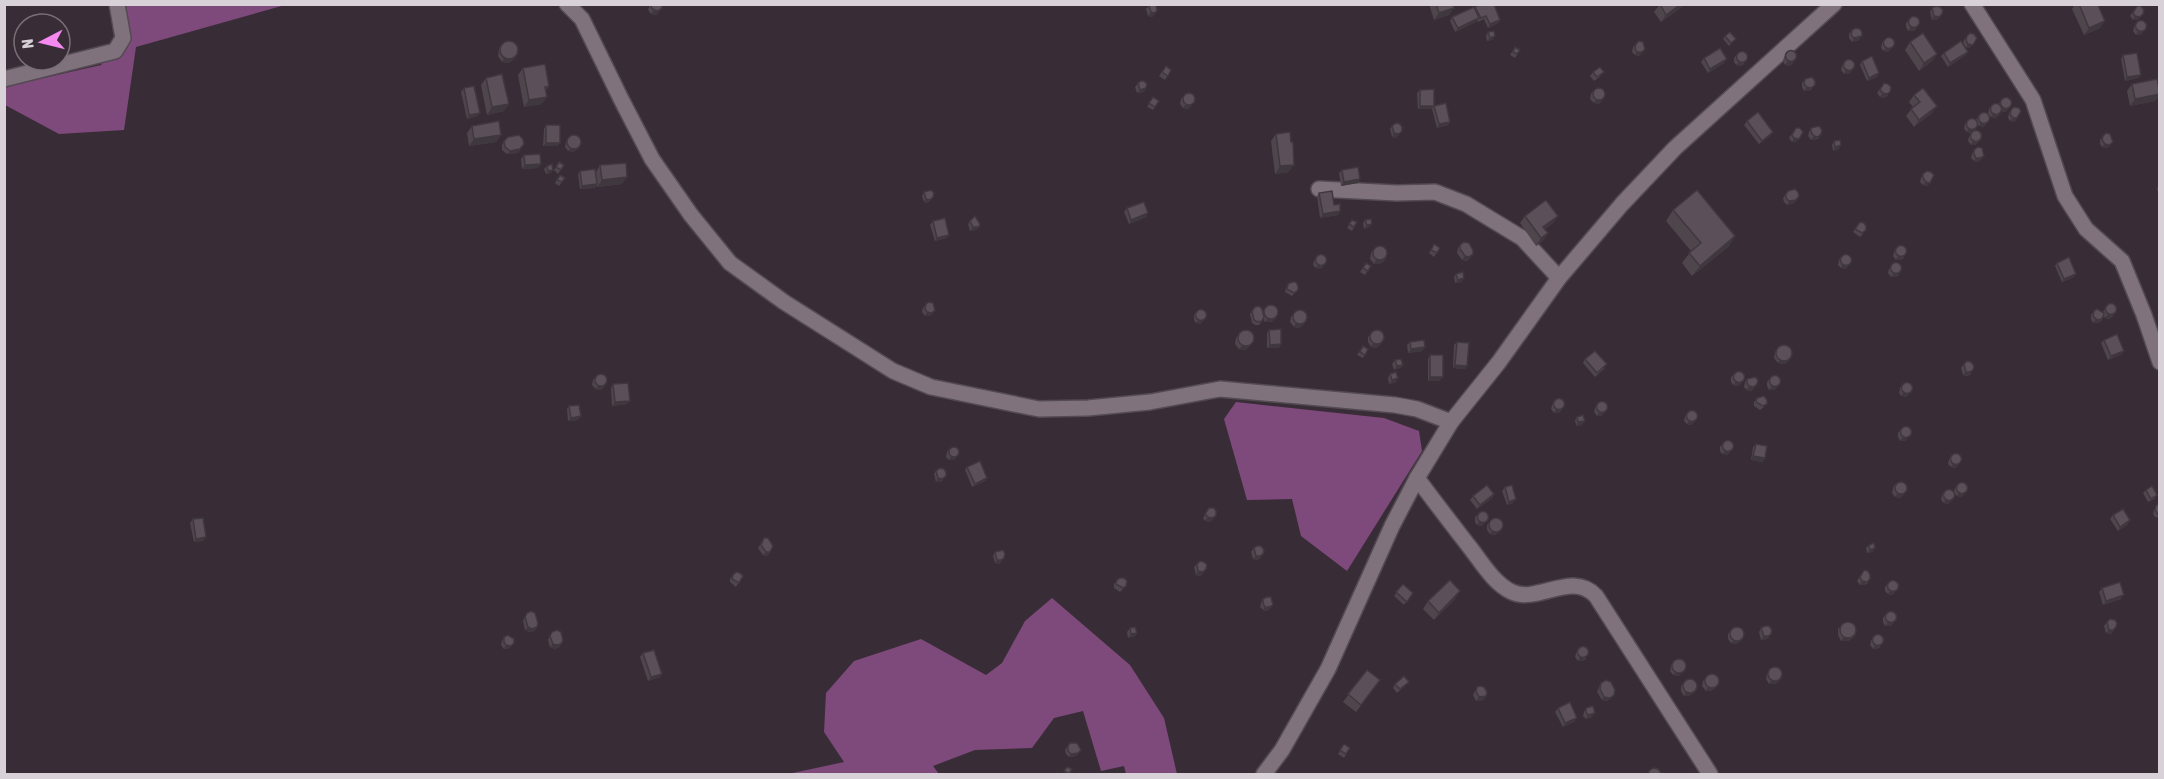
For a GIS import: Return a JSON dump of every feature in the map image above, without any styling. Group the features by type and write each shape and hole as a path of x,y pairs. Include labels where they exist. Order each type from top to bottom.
{"street":[{"path":"4,79 115,51 123,38 117,4"},
{"path":"567,4 582,19 652,159 691,215 730,263 784,302 893,371 931,387 1039,409 1088,408 1150,402 1220,389 1395,405 1417,409 1451,422"},
{"path":"1264,774 1282,750 1328,669 1392,526 1417,478 1451,422 1499,362 1559,278 1675,148 1834,4"},
{"path":"1972,4 2033,100 2065,195 2086,229 2122,261 2160,362"},
{"path":"1319,189 1397,193 1435,192 1466,204 1522,238 1559,278"},
{"path":"1417,478 1443,515 1492,576 1506,589 1521,595 1578,586 1591,590 1710,774"}],"shaded area":[{"path":"110,5 285,5 136,47 124,130 59,134 5,105 4,87 101,65 118,29"},
{"path":"1236,402 1384,418 1419,431 1422,451 1347,571 1301,536 1292,499 1247,500 1224,419"},
{"path":"1052,598 1130,665 1164,718 1177,774 1126,774 1124,766 1101,771 1083,711 1054,718 1032,748 975,750 933,766 939,774 788,774 844,762 824,732 826,693 854,661 921,639 986,675 1002,663 1025,621"}],"building":[{"path":"651,4 662,4 662,8 658,11 654,10"},
{"path":"1156,4 1157,11 1154,13 1151,12 1149,6"},
{"path":"1436,4 1453,4 1454,8 1439,13"},
{"path":"1480,4 1494,4 1500,20 1490,24 1486,16 1481,18 1475,7"},
{"path":"1660,4 1681,4 1666,15"},
{"path":"2079,4 2099,4 2105,21 2089,28"},
{"path":"1936,6 1943,10 1939,17 1934,16 1932,8"},
{"path":"2137,6 2141,6 2144,10 2140,17 2133,13"},
{"path":"1474,7 1479,18 1458,28 1452,17"},
{"path":"1914,17 1918,18 1918,26 1914,27 1910,26 1909,22 1910,18"},
{"path":"2141,21 2145,22 2145,30 2141,31 2137,30 2136,26 2137,22"},
{"path":"1860,29 1862,36 1854,38 1851,35 1852,30"},
{"path":"1494,31 1495,36 1490,38 1488,32"},
{"path":"1730,32 1736,39 1731,43 1725,36"},
{"path":"1923,33 1937,54 1924,63 1910,42"},
{"path":"1970,33 1977,38 1973,45 1968,44 1966,40"},
{"path":"1889,38 1893,39 1893,47 1889,48 1885,47 1884,43 1885,39"},
{"path":"509,41 515,44 518,50 515,56 509,59 503,56 500,50 503,44"},
{"path":"1639,41 1643,42 1645,49 1642,52 1637,52 1635,48"},
{"path":"1961,41 1968,52 1950,63 1944,53"},
{"path":"1515,47 1520,50 1517,54 1513,52"},
{"path":"1720,48 1727,59 1710,69 1704,58"},
{"path":"1791,51 1795,52 1795,60 1791,61 1787,60 1786,56 1787,52"},
{"path":"1742,52 1746,53 1746,61 1742,62 1738,61 1737,57 1738,53"},
{"path":"2137,53 2141,75 2127,77 2123,55"},
{"path":"1872,56 1879,73 1869,78 1862,61"},
{"path":"1849,60 1853,61 1853,69 1849,70 1845,69 1844,65 1845,61"},
{"path":"545,64 549,86 545,87 547,97 529,100 523,68"},
{"path":"1166,66 1171,70 1168,76 1162,72"},
{"path":"1600,67 1604,72 1597,77 1593,72"},
{"path":"502,74 509,104 492,107 486,78"},
{"path":"1812,77 1815,85 1811,88 1807,87 1804,84 1805,79"},
{"path":"2157,79 2160,94 2135,99 2132,84"},
{"path":"1141,81 1147,84 1146,88 1140,90 1138,83"},
{"path":"1884,83 1891,87 1887,94 1880,90"},
{"path":"474,86 480,113 469,115 464,88"},
{"path":"1601,88 1604,89 1604,99 1597,100 1594,99 1593,92 1594,89"},
{"path":"1923,88 1937,106 1919,120 1911,109 1920,102 1914,95"},
{"path":"1434,89 1434,106 1420,106 1420,90"},
{"path":"1189,93 1195,99 1189,105 1183,99"},
{"path":"1153,97 1159,101 1155,107 1149,103"},
{"path":"2006,98 2010,99 2010,107 2006,108 2002,107 2001,103 2002,99"},
{"path":"1446,103 1450,122 1439,124 1434,106"},
{"path":"1996,104 2000,105 2000,113 1996,114 1992,113 1991,109 1992,105"},
{"path":"2014,107 2021,111 2017,118 2013,118 2010,114"},
{"path":"1758,112 1773,132 1762,141 1747,121"},
{"path":"1984,113 1988,114 1988,122 1984,123 1980,122 1979,118 1980,114"},
{"path":"1972,119 1976,120 1976,128 1972,129 1968,128 1967,124 1968,120"},
{"path":"499,121 501,135 474,139 472,126"},
{"path":"1396,123 1402,127 1399,134 1394,133 1392,126"},
{"path":"546,125 560,125 560,143 546,143"},
{"path":"1819,126 1822,130 1821,134 1818,137 1814,136 1811,128"},
{"path":"1796,128 1800,128 1803,132 1799,139 1792,135"},
{"path":"1976,131 1980,132 1980,140 1976,141 1972,140 1971,136 1972,132"},
{"path":"1290,132 1294,165 1280,166 1276,134"},
{"path":"2106,133 2110,134 2113,142 2109,145 2102,140"},
{"path":"519,135 524,144 520,149 510,151 505,147 504,141 508,137"},
{"path":"574,135 579,137 581,142 579,147 574,149 569,147 567,142 569,137"},
{"path":"1840,140 1841,145 1835,147 1834,141"},
{"path":"1978,147 1982,148 1984,156 1976,158 1974,150"},
{"path":"540,154 541,164 525,165 524,155"},
{"path":"559,162 564,165 561,170 556,167"},
{"path":"626,163 627,177 602,180 600,165"},
{"path":"552,164 553,170 548,171 547,166"},
{"path":"1358,167 1360,179 1344,182 1342,170"},
{"path":"595,169 597,184 582,186 580,171"},
{"path":"1927,171 1934,175 1930,183 1923,178 1923,174"},
{"path":"560,175 565,178 562,182 557,180"},
{"path":"1795,189 1799,196 1796,200 1789,201 1786,194"},
{"path":"931,190 934,193 933,197 930,200 926,199 924,192"},
{"path":"1697,190 1735,236 1700,266 1689,253 1701,243 1673,210"},
{"path":"1332,191 1334,205 1340,204 1340,211 1323,214 1319,193"},
{"path":"1546,200 1558,216 1543,227 1548,233 1541,238 1525,216"},
{"path":"1144,202 1148,213 1131,220 1127,208"},
{"path":"975,216 980,224 979,227 973,227 970,221"},
{"path":"945,218 949,235 937,238 933,221"},
{"path":"1371,219 1372,224 1367,225 1365,220"},
{"path":"1352,220 1357,222 1354,227 1349,224"},
{"path":"1860,222 1866,226 1866,230 1862,233 1855,229"},
{"path":"1464,242 1469,243 1473,250 1473,254 1469,257 1465,256 1460,249 1460,245"},
{"path":"1434,244 1440,248 1437,253 1431,250"},
{"path":"1377,246 1383,246 1387,253 1383,260 1377,260 1373,256 1373,250"},
{"path":"1901,246 1905,247 1905,255 1901,256 1897,255 1896,251 1897,247"},
{"path":"1321,255 1325,256 1325,264 1321,265 1317,264 1316,260 1317,256"},
{"path":"1846,255 1850,256 1850,264 1846,265 1842,264 1841,260 1842,256"},
{"path":"2069,257 2076,274 2064,279 2057,263"},
{"path":"1366,263 1371,266 1368,271 1363,268"},
{"path":"1896,263 1900,264 1900,272 1896,273 1892,272 1891,268 1892,264"},
{"path":"1463,272 1464,278 1458,280 1456,274"},
{"path":"1296,282 1298,286 1298,290 1294,293 1287,289 1288,284"},
{"path":"929,302 933,303 935,310 932,313 925,309"},
{"path":"2111,304 2115,305 2115,313 2111,314 2107,313 2106,309 2107,305"},
{"path":"1271,305 1276,307 1278,312 1276,317 1271,319 1266,317 1264,312 1266,307"},
{"path":"1259,306 1264,317 1258,322 1254,320 1252,311"},
{"path":"2097,309 2104,313 2100,320 2093,316"},
{"path":"1201,310 1205,311 1205,319 1201,320 1197,319 1196,315 1197,311"},
{"path":"1300,310 1305,312 1307,317 1305,322 1300,324 1295,322 1293,317 1295,312"},
{"path":"1281,329 1281,344 1270,345 1269,330"},
{"path":"1246,330 1252,332 1254,338 1252,344 1246,346 1240,344 1238,338 1240,332"},
{"path":"1377,330 1382,332 1384,337 1382,342 1377,344 1372,342 1370,337 1372,332"},
{"path":"2117,334 2124,351 2111,356 2104,340"},
{"path":"1424,340 1425,347 1411,349 1410,342"},
{"path":"1457,342 1469,343 1467,366 1455,365"},
{"path":"1784,345 1792,353 1784,361 1776,353"},
{"path":"1363,346 1368,349 1365,355 1360,352"},
{"path":"1595,351 1607,364 1597,373 1585,359"},
{"path":"1430,355 1443,355 1443,377 1430,377"},
{"path":"1401,359 1403,365 1397,366 1395,360"},
{"path":"1967,361 1974,366 1970,372 1966,372 1964,364"},
{"path":"1396,372 1398,378 1392,380 1390,374"},
{"path":"1739,372 1743,373 1743,381 1739,382 1735,381 1734,377 1735,373"},
{"path":"603,374 607,380 603,386 599,386 595,378"},
{"path":"1775,376 1779,377 1779,385 1775,386 1771,385 1770,381 1771,377"},
{"path":"1755,377 1758,380 1757,384 1754,387 1749,386 1747,379"},
{"path":"628,383 630,401 615,402 613,384"},
{"path":"1907,383 1911,384 1911,392 1907,393 1903,392 1902,388 1903,384"},
{"path":"1764,396 1767,404 1763,406 1756,402 1757,398"},
{"path":"1559,399 1563,400 1563,408 1559,409 1555,408 1554,404 1555,400"},
{"path":"1602,402 1606,403 1606,411 1602,412 1598,411 1597,407 1598,403"},
{"path":"579,405 581,416 571,418 569,406"},
{"path":"1692,411 1696,412 1696,420 1692,421 1688,420 1687,416 1688,412"},
{"path":"1583,415 1585,421 1578,422 1577,417"},
{"path":"1906,427 1910,428 1910,436 1906,437 1902,436 1901,432 1902,428"},
{"path":"1728,441 1732,442 1732,450 1728,451 1724,450 1723,446 1724,442"},
{"path":"1756,444 1767,446 1765,458 1753,456"},
{"path":"954,447 958,448 958,456 954,457 950,456 949,452 950,448"},
{"path":"1956,454 1960,455 1960,463 1956,464 1952,463 1951,459 1952,455"},
{"path":"980,461 987,478 975,484 967,467"},
{"path":"940,468 946,472 946,476 942,479 938,478 936,471"},
{"path":"1903,482 1907,488 1903,494 1899,494 1895,486"},
{"path":"1962,483 1966,484 1966,492 1962,493 1958,492 1957,488 1958,484"},
{"path":"1487,485 1494,494 1480,505 1473,496"},
{"path":"1512,485 1516,499 1509,502 1505,487"},
{"path":"2152,486 2157,495 2151,499 2146,490"},
{"path":"1949,490 1953,491 1953,499 1949,500 1945,499 1944,495 1945,491"},
{"path":"2160,503 2160,514 2158,514 2155,510"},
{"path":"1209,508 1214,508 1216,516 1212,518 1205,514"},
{"path":"2123,509 2130,520 2120,527 2113,515"},
{"path":"1483,512 1487,513 1487,521 1483,522 1479,521 1478,517 1479,513"},
{"path":"203,518 206,537 196,539 193,519"},
{"path":"1496,518 1501,520 1503,525 1501,530 1496,532 1491,530 1489,525 1491,520"},
{"path":"764,538 768,538 773,546 770,552 766,552 761,545"},
{"path":"1874,543 1875,548 1870,550 1869,545"},
{"path":"1261,546 1264,550 1260,556 1256,556 1254,548"},
{"path":"1003,550 1004,558 997,560 995,552"},
{"path":"1200,561 1207,565 1203,572 1198,571 1197,564"},
{"path":"1864,570 1870,575 1867,582 1862,581 1860,577"},
{"path":"736,572 743,576 739,583 732,579"},
{"path":"1120,578 1127,581 1123,588 1116,584"},
{"path":"1450,580 1460,591 1439,613 1428,601"},
{"path":"1893,581 1897,582 1897,590 1893,591 1889,590 1888,586 1889,582"},
{"path":"2120,582 2124,595 2106,601 2102,588"},
{"path":"1403,584 1413,593 1407,602 1396,592"},
{"path":"1271,597 1273,605 1265,607 1263,599"},
{"path":"531,611 535,613 538,623 537,627 532,629 528,627 525,617"},
{"path":"1891,612 1895,613 1895,621 1891,622 1887,621 1886,617 1887,613"},
{"path":"2110,619 2117,623 2113,630 2109,630 2107,622"},
{"path":"1848,622 1854,624 1856,630 1854,636 1848,638 1842,636 1840,630 1842,624"},
{"path":"1769,626 1772,630 1768,636 1764,636 1761,628"},
{"path":"1135,627 1137,633 1131,634 1130,628"},
{"path":"1737,627 1742,629 1744,634 1742,639 1737,641 1732,639 1730,634 1732,629"},
{"path":"557,630 561,632 563,640 557,645 553,644 550,636"},
{"path":"508,635 514,639 511,646 504,642 504,637"},
{"path":"1878,635 1882,636 1882,644 1878,645 1874,644 1873,640 1874,636"},
{"path":"1583,647 1587,648 1587,656 1583,657 1579,656 1578,652 1579,648"},
{"path":"654,650 662,674 651,677 643,653"},
{"path":"1679,659 1684,661 1686,666 1684,671 1679,673 1674,671 1672,666 1674,661"},
{"path":"1775,667 1780,669 1782,674 1780,679 1775,681 1770,679 1768,674 1770,669"},
{"path":"1367,670 1380,680 1361,705 1348,694"},
{"path":"1712,674 1717,676 1719,681 1717,686 1712,688 1707,686 1705,681 1707,676"},
{"path":"1404,676 1409,682 1400,689 1395,684"},
{"path":"1690,679 1695,681 1697,686 1695,691 1690,693 1685,691 1683,686 1685,681"},
{"path":"1606,680 1611,682 1615,690 1614,695 1610,698 1604,697 1600,689 1601,683"},
{"path":"1480,686 1484,687 1487,692 1486,696 1479,697 1476,691"},
{"path":"1570,702 1577,718 1565,723 1558,708"},
{"path":"1593,706 1595,713 1588,715 1586,708"},
{"path":"1070,743 1077,743 1081,750 1071,754 1068,751"},
{"path":"1344,744 1350,748 1346,754 1340,750"},
{"path":"1067,767 1072,769 1069,774 1064,771"},
{"path":"1653,768 1658,769 1661,774 1649,774"}]}
